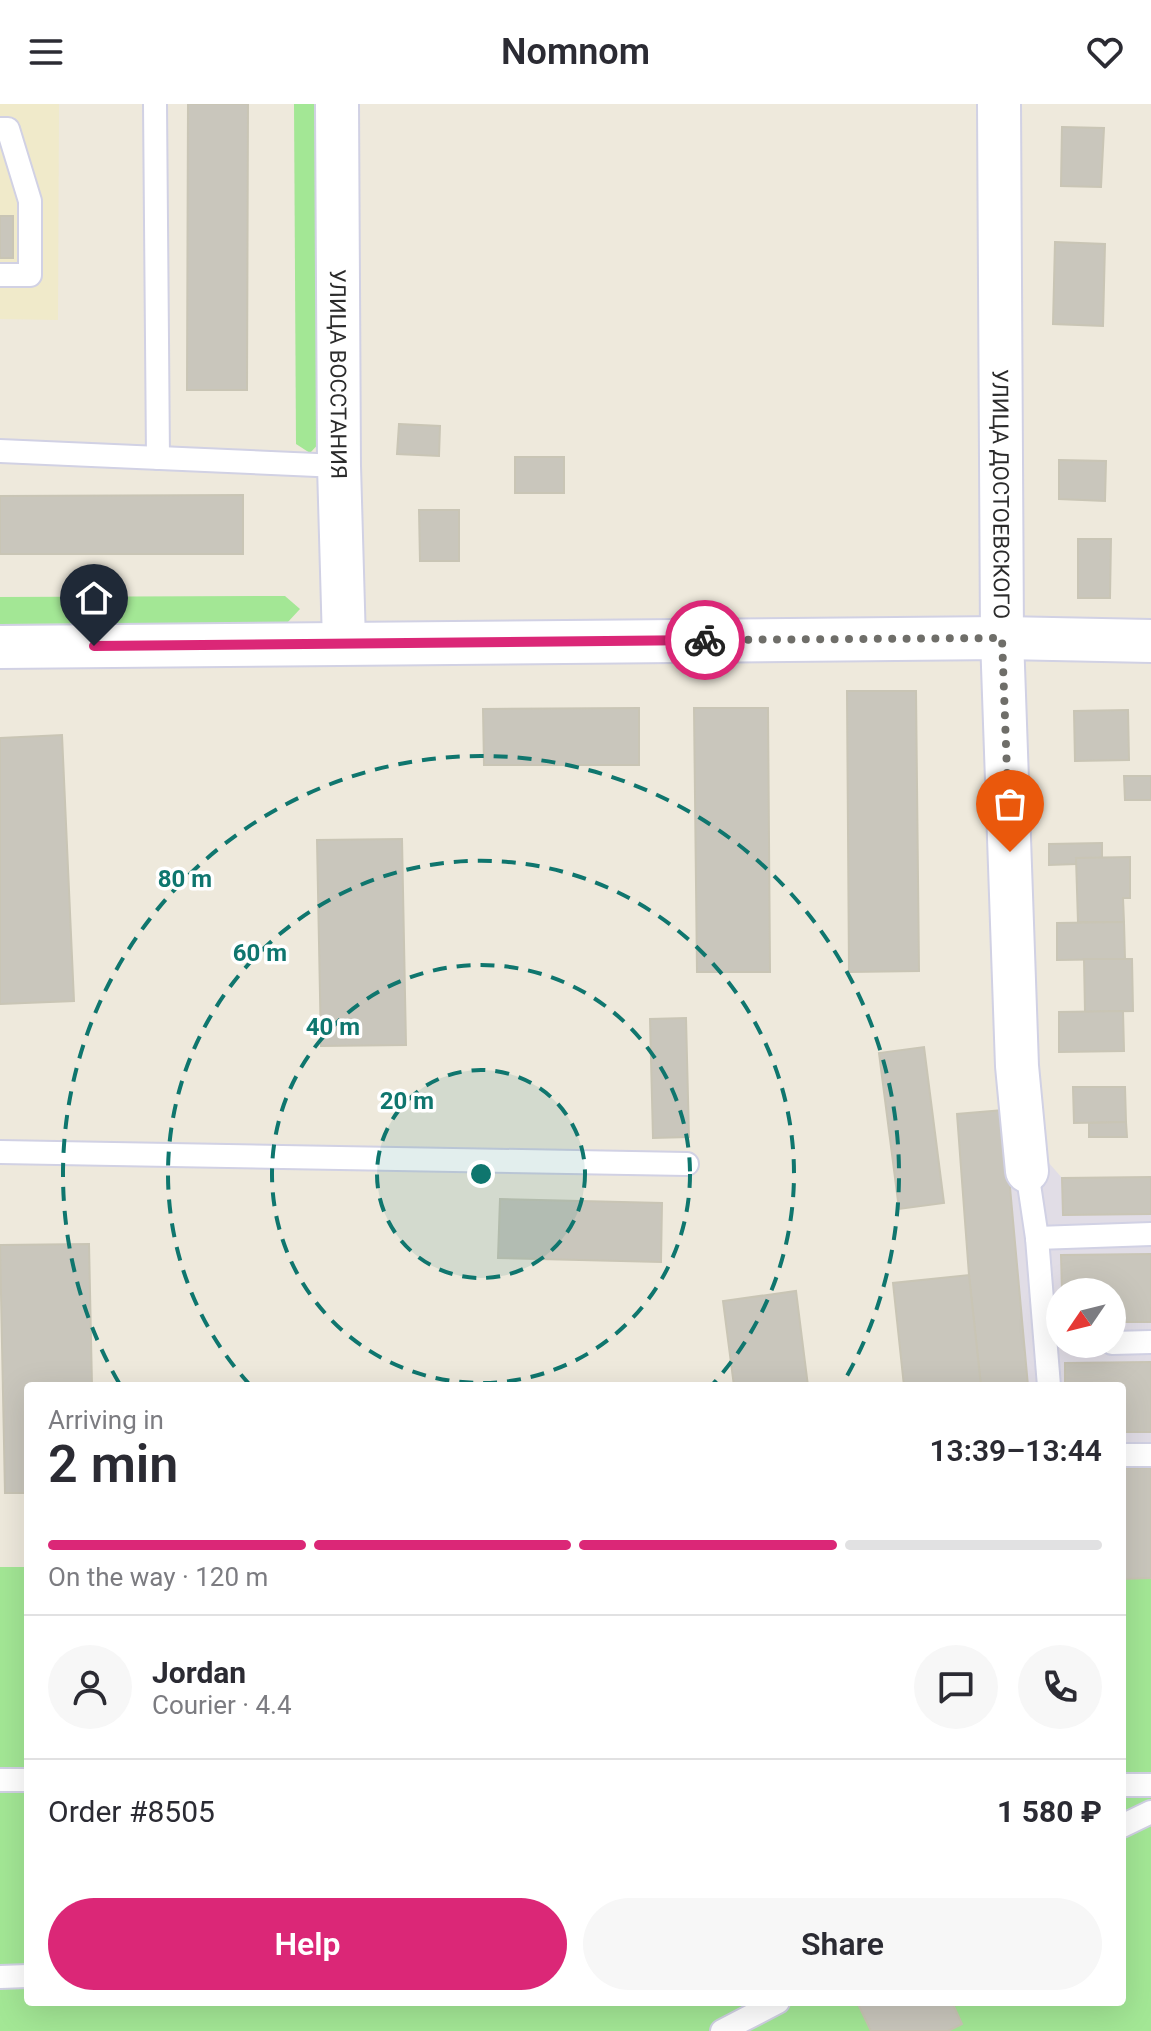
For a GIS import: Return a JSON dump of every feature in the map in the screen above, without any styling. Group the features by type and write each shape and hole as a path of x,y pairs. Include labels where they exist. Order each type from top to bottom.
{"street":[{"name":"УЛИЦА ВОССТАНИЯ","path":"337,104 339,466 344,642"},
{"name":"УЛИЦА ДОСТОЕВСКОГО","path":"999,104 1002,638 1017,1066 1027,1171"},
{"path":"0,647 1002,638 1151,641"}],"lane":[{"path":"155,104 158,458"},
{"path":"0,129 8,129 30,201 30,275 0,275"},
{"path":"0,451 339,466"},
{"path":"0,1152 687,1164"},
{"path":"1027,1171 1046,1298"},
{"path":"1037,1238 1151,1234"},
{"path":"1126,1343 1151,1342"},
{"path":"1049,1382 1052,1358"},
{"path":"1126,1455 1151,1455"},
{"path":"0,1780 24,1780"},
{"path":"1126,1785 1151,1785"},
{"path":"1126,1824 1151,1812"},
{"path":"0,1977 24,1976"},
{"path":"722,2031 770,2006"}],"shaded area":[{"path":"0,104 59,104 58,320 0,319"},
{"path":"1003,1110 1062,1178 1151,1177 1151,1578 1126,1579 1126,1382 981,1382 957,1114"}],"green space":[{"path":"294,104 324,104 323,439 310,453 296,444"},
{"path":"285,596 300,609 287,623 0,624 0,597"},
{"path":"0,1567 24,1567 24,2006 1126,2006 1126,1579 1151,1578 1151,2031 0,2031"}],"building":[{"path":"188,104 248,104 247,390 187,390"},
{"path":"1062,127 1104,128 1101,187 1061,186"},
{"path":"0,216 13,216 13,258 0,258"},
{"path":"1055,242 1105,244 1103,326 1053,324"},
{"path":"399,424 440,426 439,456 397,454"},
{"path":"515,457 564,457 564,493 515,493"},
{"path":"1059,460 1106,461 1105,501 1059,499"},
{"path":"243,495 243,554 0,554 0,496"},
{"path":"419,510 459,510 459,561 420,561"},
{"path":"1078,539 1111,539 1110,598 1078,598"},
{"path":"847,691 916,691 919,971 849,972"},
{"path":"639,708 639,765 484,765 483,709"},
{"path":"694,708 768,708 770,972 697,972"},
{"path":"1128,710 1129,760 1075,761 1074,711"},
{"path":"62,735 74,1001 0,1004 0,738"},
{"path":"1124,776 1151,776 1151,800 1125,800"},
{"path":"402,839 406,1045 321,1046 317,840"},
{"path":"1102,843 1102,858 1076,858 1076,864 1049,865 1049,844"},
{"path":"1130,857 1130,898 1123,898 1124,922 1078,922 1076,858"},
{"path":"1124,922 1125,959 1057,960 1057,923"},
{"path":"1084,959 1132,959 1133,1011 1085,1012"},
{"path":"1123,1011 1124,1051 1059,1052 1059,1012"},
{"path":"686,1018 689,1137 653,1138 650,1019"},
{"path":"924,1047 944,1203 899,1209 879,1053"},
{"path":"1073,1087 1125,1087 1126,1122 1074,1123"},
{"path":"1003,1110 1028,1382 981,1382 957,1114"},
{"path":"1126,1122 1127,1137 1089,1137 1089,1123"},
{"path":"1151,1177 1151,1214 1063,1215 1062,1178"},
{"path":"500,1199 662,1203 661,1262 498,1258"},
{"path":"89,1244 92,1382 24,1382 24,1493 5,1493 0,1245"},
{"path":"1151,1254 1151,1322 1126,1322 1126,1278 1062,1278 1061,1255"},
{"path":"969,1275 981,1382 904,1382 893,1283"},
{"path":"796,1291 807,1382 733,1382 723,1301"},
{"path":"1151,1362 1151,1432 1126,1432 1126,1382 1065,1382 1065,1363"},
{"path":"1126,1468 1151,1468 1151,1578 1126,1579"},
{"path":"859,2006 954,2006 962,2024 948,2031 871,2031"}],"way so far":[{"path":"705,640 1002,638 1010,852"}],"route":[{"path":"94,646 705,640"}]}
